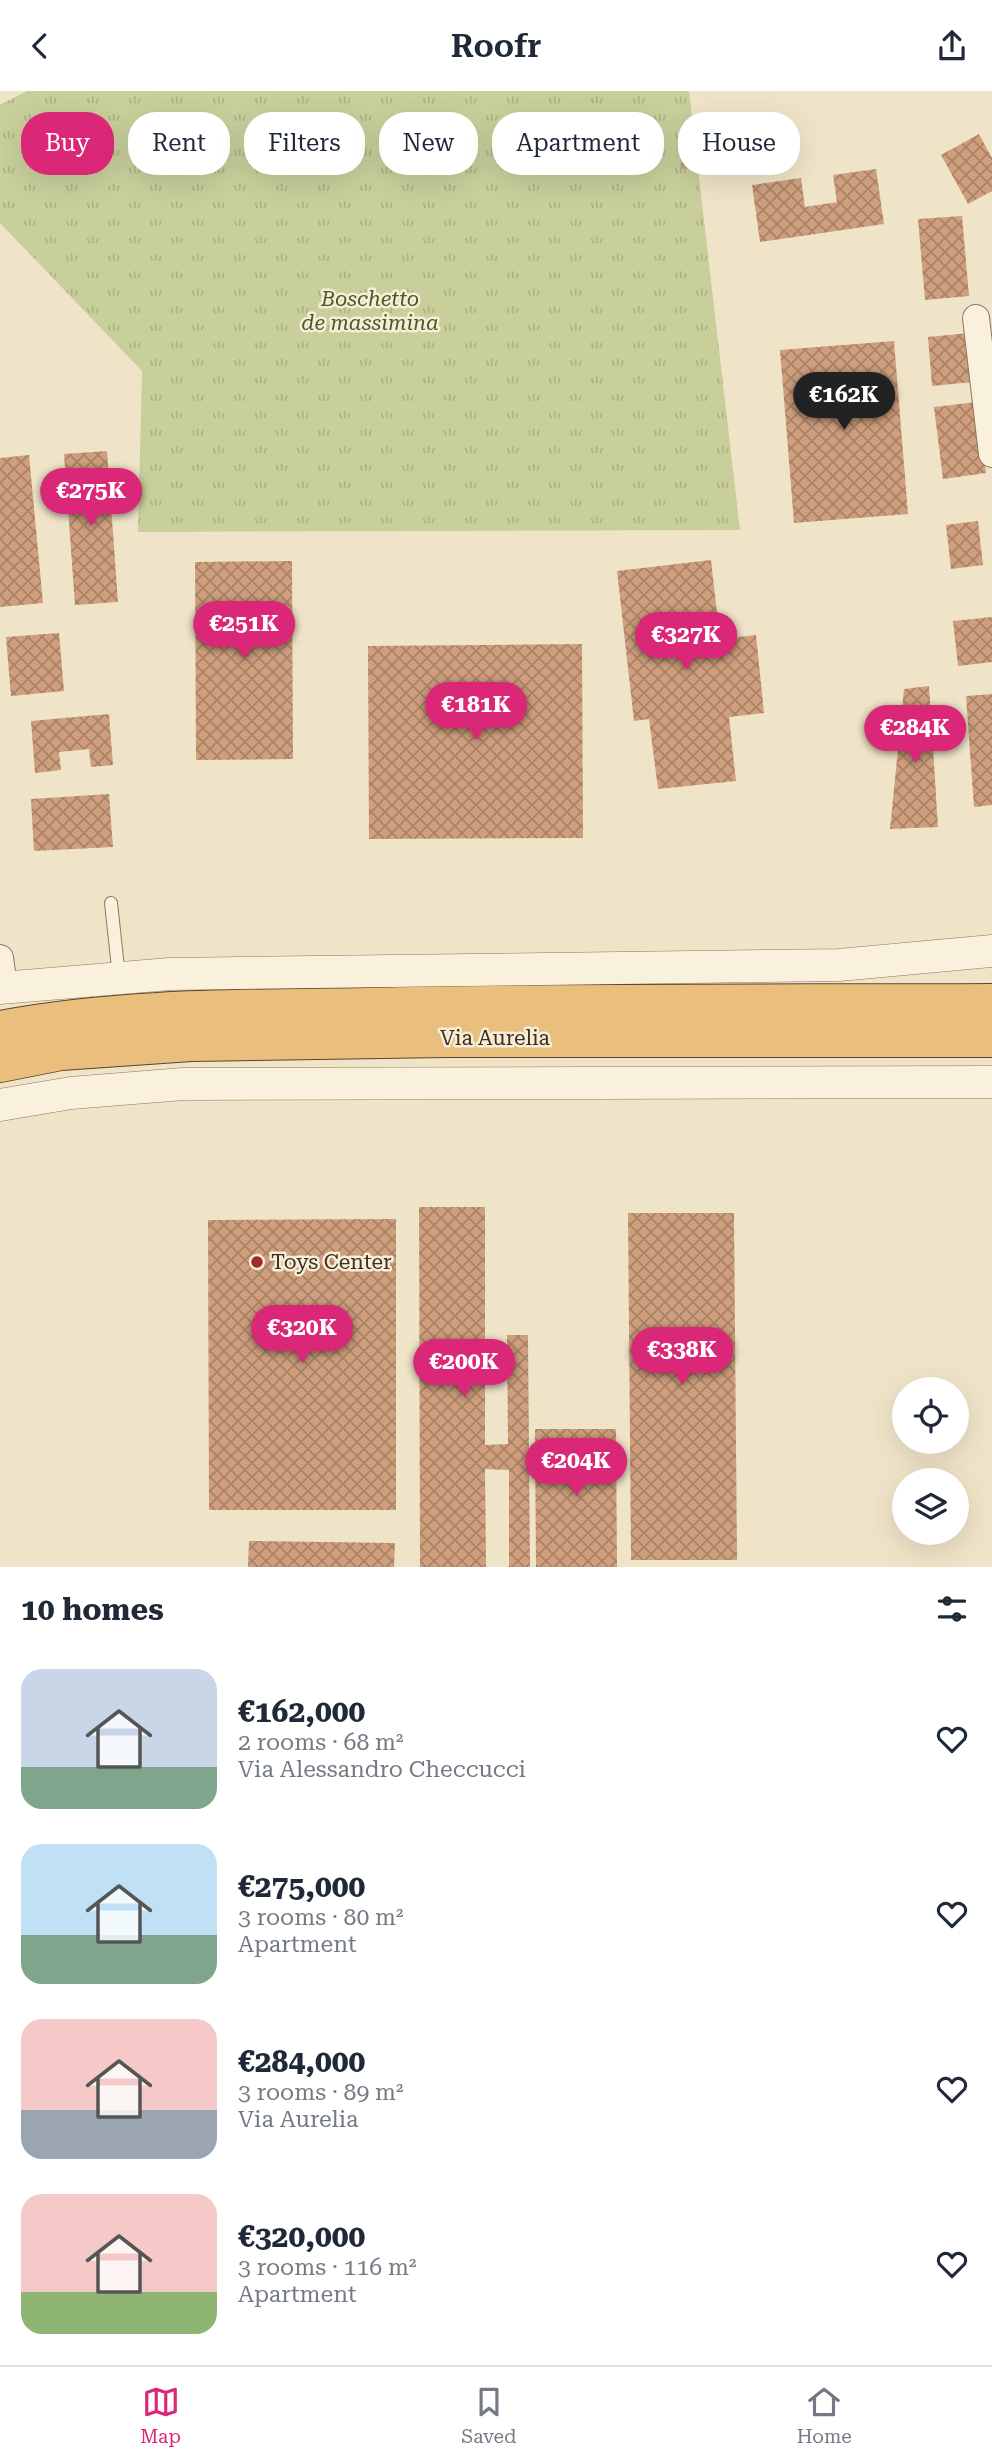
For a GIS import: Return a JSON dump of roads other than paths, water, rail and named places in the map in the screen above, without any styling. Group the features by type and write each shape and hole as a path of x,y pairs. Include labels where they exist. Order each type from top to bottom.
{"highway":[{"name":"Via Aurelia","path":"0,1030 54,1020 180,1011 445,1005 992,1003"},
{"name":"Via Aurelia","path":"0,1063 61,1051 191,1042 460,1038 992,1038"}],"street":[{"path":"976,318 992,454"},
{"path":"1,977 839,965 992,951"},
{"path":"0,1105 71,1093 183,1084 992,1082"}],"lane":[{"path":"111,903 119,977"}],"place":[{"name":"Toys Center","path":"257,1262"}],"park label":[{"name":"Boschetto de massimina","path":"370,311"}]}
